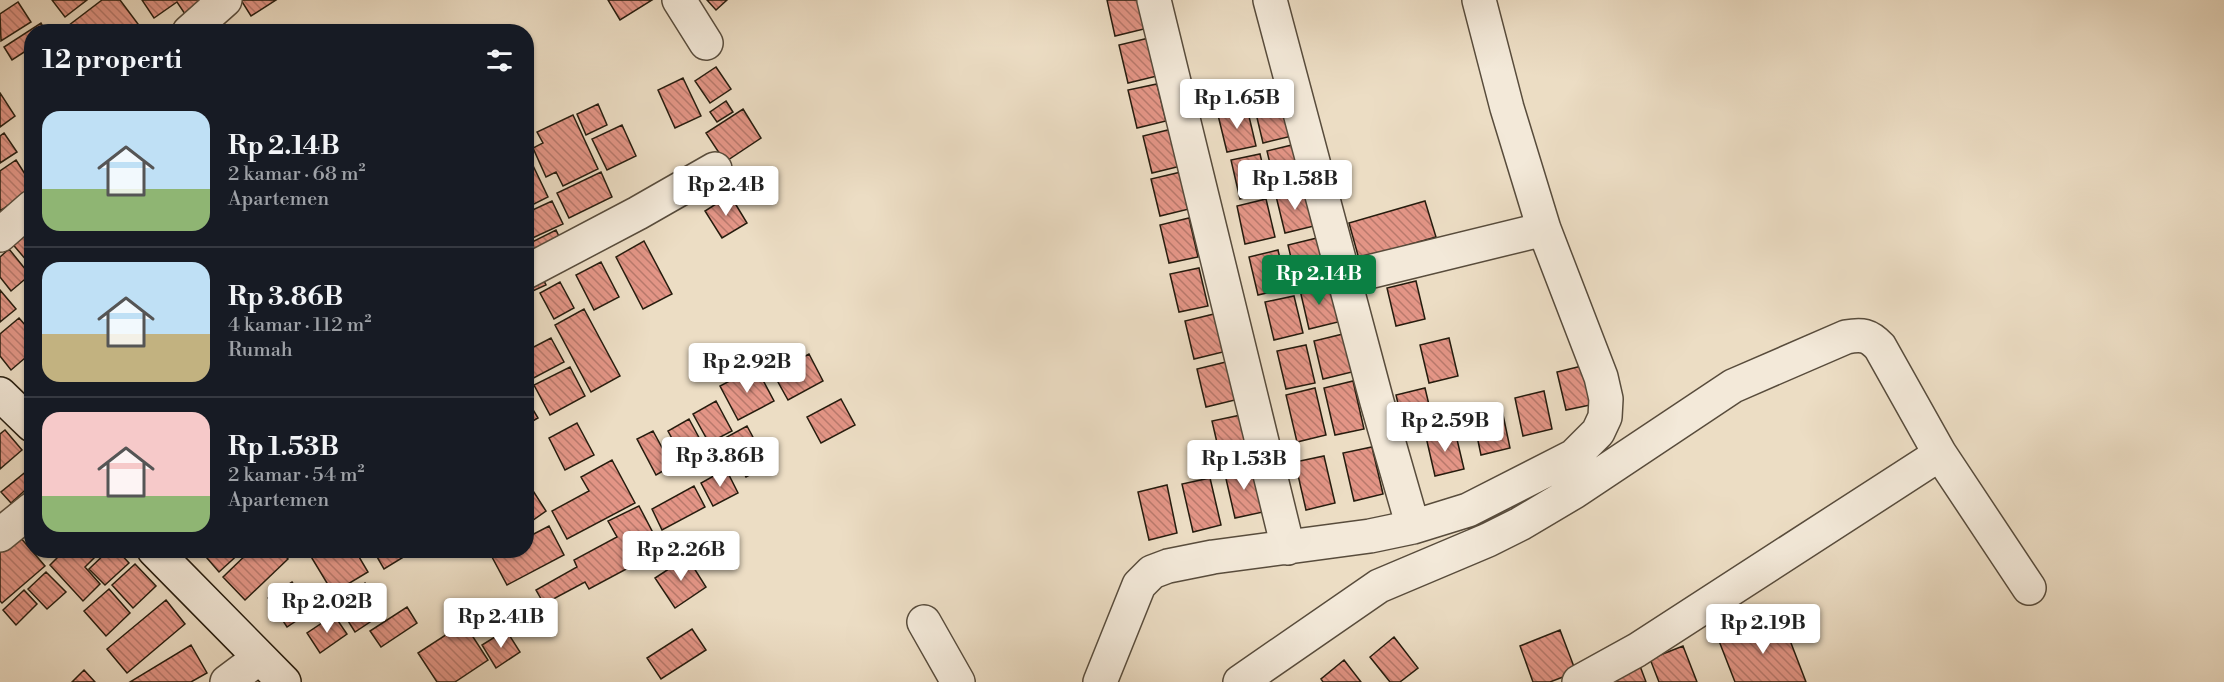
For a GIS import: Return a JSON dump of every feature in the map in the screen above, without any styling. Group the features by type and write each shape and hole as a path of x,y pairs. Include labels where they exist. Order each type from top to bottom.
{"street":[{"path":"198,24 225,0"},
{"path":"679,0 706,43"},
{"path":"1154,0 1288,548"},
{"path":"1269,0 1413,527"},
{"path":"1100,682 1139,585 1152,572 1168,566 1213,557 1370,536 1413,527 1468,510 1574,456 1598,432 1605,417 1606,399 1601,377 1544,229 1507,108 1479,0"},
{"path":"534,268 715,169"},
{"path":"0,235 24,216"},
{"path":"1344,278 1544,229"},
{"path":"1240,682 1379,586 1520,524 1574,492 1733,386 1846,337 1861,334 1870,336 1880,347 1940,454 2029,588"},
{"path":"0,394 24,417"},
{"path":"1579,682 1637,650 1940,454"},
{"path":"0,536 24,516"},
{"path":"162,558 284,682"},
{"path":"924,622 958,682"},
{"path":"227,682 259,658"}],"building":[{"path":"52,0 87,0 65,17"},
{"path":"102,0 120,0 138,24 70,24"},
{"path":"142,0 213,0 187,17 177,2 154,18"},
{"path":"241,0 276,0 251,16"},
{"path":"608,0 652,0 620,20"},
{"path":"707,0 727,0 716,10"},
{"path":"1107,0 1138,0 1144,29 1115,36"},
{"path":"18,2 31,22 24,24 24,26 1,41 0,14"},
{"path":"24,34 24,52 12,60 4,47"},
{"path":"1149,38 1157,76 1128,83 1119,45"},
{"path":"716,67 731,89 710,103 695,81"},
{"path":"683,78 701,116 675,128 658,90"},
{"path":"1157,84 1166,121 1137,128 1128,90"},
{"path":"0,93 15,116 0,127"},
{"path":"1283,98 1292,136 1263,143 1254,105"},
{"path":"726,101 733,112 717,122 710,112"},
{"path":"598,104 607,125 586,135 577,114"},
{"path":"1247,108 1256,146 1227,152 1218,115"},
{"path":"743,109 761,138 725,162 706,133"},
{"path":"573,115 598,169 563,186 556,172 546,177 534,150 534,148 543,143 537,132"},
{"path":"622,125 636,156 607,170 592,139"},
{"path":"1172,129 1181,166 1152,173 1143,136"},
{"path":"4,133 17,152 0,163 0,136"},
{"path":"1296,144 1305,183 1276,189 1267,151"},
{"path":"1260,154 1269,192 1240,199 1231,160"},
{"path":"16,160 24,172 24,195 0,211 0,171"},
{"path":"534,168 548,197 534,204"},
{"path":"601,172 612,197 569,218 557,193"},
{"path":"1181,172 1189,209 1160,216 1151,179"},
{"path":"1306,189 1314,226 1285,233 1276,196"},
{"path":"730,195 747,223 722,238 705,211"},
{"path":"1266,199 1275,237 1245,244 1237,206"},
{"path":"552,201 563,224 534,237 534,209"},
{"path":"1425,201 1436,237 1359,259 1349,223"},
{"path":"1189,218 1198,257 1169,263 1160,225"},
{"path":"24,230 24,257 10,241"},
{"path":"556,230 565,249 536,262 534,241"},
{"path":"1317,238 1326,276 1297,283 1288,245"},
{"path":"644,241 672,294 643,309 616,257"},
{"path":"9,249 24,268 24,280 11,291 0,277 0,257"},
{"path":"1278,250 1287,288 1258,295 1249,257"},
{"path":"601,262 619,297 594,310 576,275"},
{"path":"1199,268 1208,306 1179,312 1170,274"},
{"path":"539,270 546,285 534,290 534,272"},
{"path":"1416,281 1425,319 1396,326 1387,288"},
{"path":"560,282 574,308 554,319 540,293"},
{"path":"1330,284 1338,322 1309,329 1300,290"},
{"path":"0,290 16,309 0,322"},
{"path":"1294,296 1303,333 1274,340 1265,302"},
{"path":"584,309 620,376 591,392 555,325"},
{"path":"1214,314 1223,352 1194,359 1185,321"},
{"path":"19,318 24,324 24,359 11,370 0,356 0,334"},
{"path":"1343,334 1352,372 1323,379 1314,341"},
{"path":"551,338 564,362 534,378 534,347"},
{"path":"1449,338 1458,376 1429,383 1420,345"},
{"path":"1306,345 1315,383 1286,389 1277,351"},
{"path":"809,354 823,381 788,400 773,373"},
{"path":"1226,362 1235,400 1206,407 1197,369"},
{"path":"1586,365 1595,404 1566,410 1557,372"},
{"path":"570,367 585,396 550,415 534,385"},
{"path":"756,367 774,401 738,420 720,386"},
{"path":"1353,381 1364,429 1335,435 1324,388"},
{"path":"1315,388 1326,435 1297,442 1286,395"},
{"path":"1425,388 1434,426 1405,433 1396,395"},
{"path":"1544,391 1552,429 1523,436 1515,398"},
{"path":"841,399 855,425 821,443 807,417"},
{"path":"716,401 732,431 709,443 693,414"},
{"path":"1502,410 1510,448 1481,455 1473,417"},
{"path":"1241,415 1250,453 1221,460 1212,421"},
{"path":"689,419 703,445 682,457 668,431"},
{"path":"577,423 594,455 565,470 549,438"},
{"path":"747,426 768,465 746,477 725,438"},
{"path":"5,430 22,450 0,469 0,434"},
{"path":"653,431 672,466 656,475 637,439"},
{"path":"1455,431 1464,469 1435,476 1426,437"},
{"path":"1372,447 1383,494 1354,501 1343,453"},
{"path":"1324,456 1335,503 1306,510 1295,462"},
{"path":"612,460 635,503 567,539 552,511 589,491 581,477"},
{"path":"1253,464 1263,512 1235,518 1224,470"},
{"path":"726,469 738,493 713,506 701,483"},
{"path":"24,473 24,491 11,503 1,492"},
{"path":"1210,478 1221,525 1193,532 1182,484"},
{"path":"1167,485 1177,533 1149,540 1138,492"},
{"path":"694,486 705,507 662,530 652,509"},
{"path":"534,492 546,511 534,519"},
{"path":"639,506 662,550 589,589 585,582 544,604 536,590 577,567 574,560 617,537 608,521"},
{"path":"549,526 564,555 507,585 493,558 534,558 534,534"},
{"path":"13,529 24,542 24,558 38,558 45,566 2,603 0,601 0,540"},
{"path":"687,557 706,587 675,608 655,578"},
{"path":"57,558 94,558 85,567 100,584 83,601 50,565"},
{"path":"101,558 124,558 129,563 105,585 89,569"},
{"path":"207,558 234,558 219,572"},
{"path":"243,558 288,559 245,600 223,577"},
{"path":"312,558 360,558 368,572 333,593"},
{"path":"378,558 402,558 384,569"},
{"path":"135,564 156,586 133,608 112,585"},
{"path":"46,572 66,592 47,609 28,589"},
{"path":"292,582 311,611 287,627 268,598"},
{"path":"365,583 385,612 355,632 336,602"},
{"path":"109,589 130,613 106,636 84,611"},
{"path":"24,590 37,604 16,625 3,610"},
{"path":"166,600 185,624 127,673 107,649"},
{"path":"407,607 417,623 381,647 370,631"},
{"path":"334,615 347,634 320,653 307,633"},
{"path":"1781,617 1806,682 1735,682 1719,641"},
{"path":"464,623 488,660 455,682 437,682 418,653"},
{"path":"692,629 706,650 661,679 647,658"},
{"path":"506,630 520,652 496,668 482,645"},
{"path":"1560,630 1576,672 1550,682 1533,682 1520,646"},
{"path":"1394,637 1418,668 1400,682 1390,682 1370,657"},
{"path":"191,645 207,673 191,682 130,682"},
{"path":"1683,646 1697,682 1659,682 1650,659"},
{"path":"1637,658 1646,682 1611,682"},
{"path":"1344,660 1361,682 1323,682 1321,679"},
{"path":"84,670 95,682 72,682"}]}
